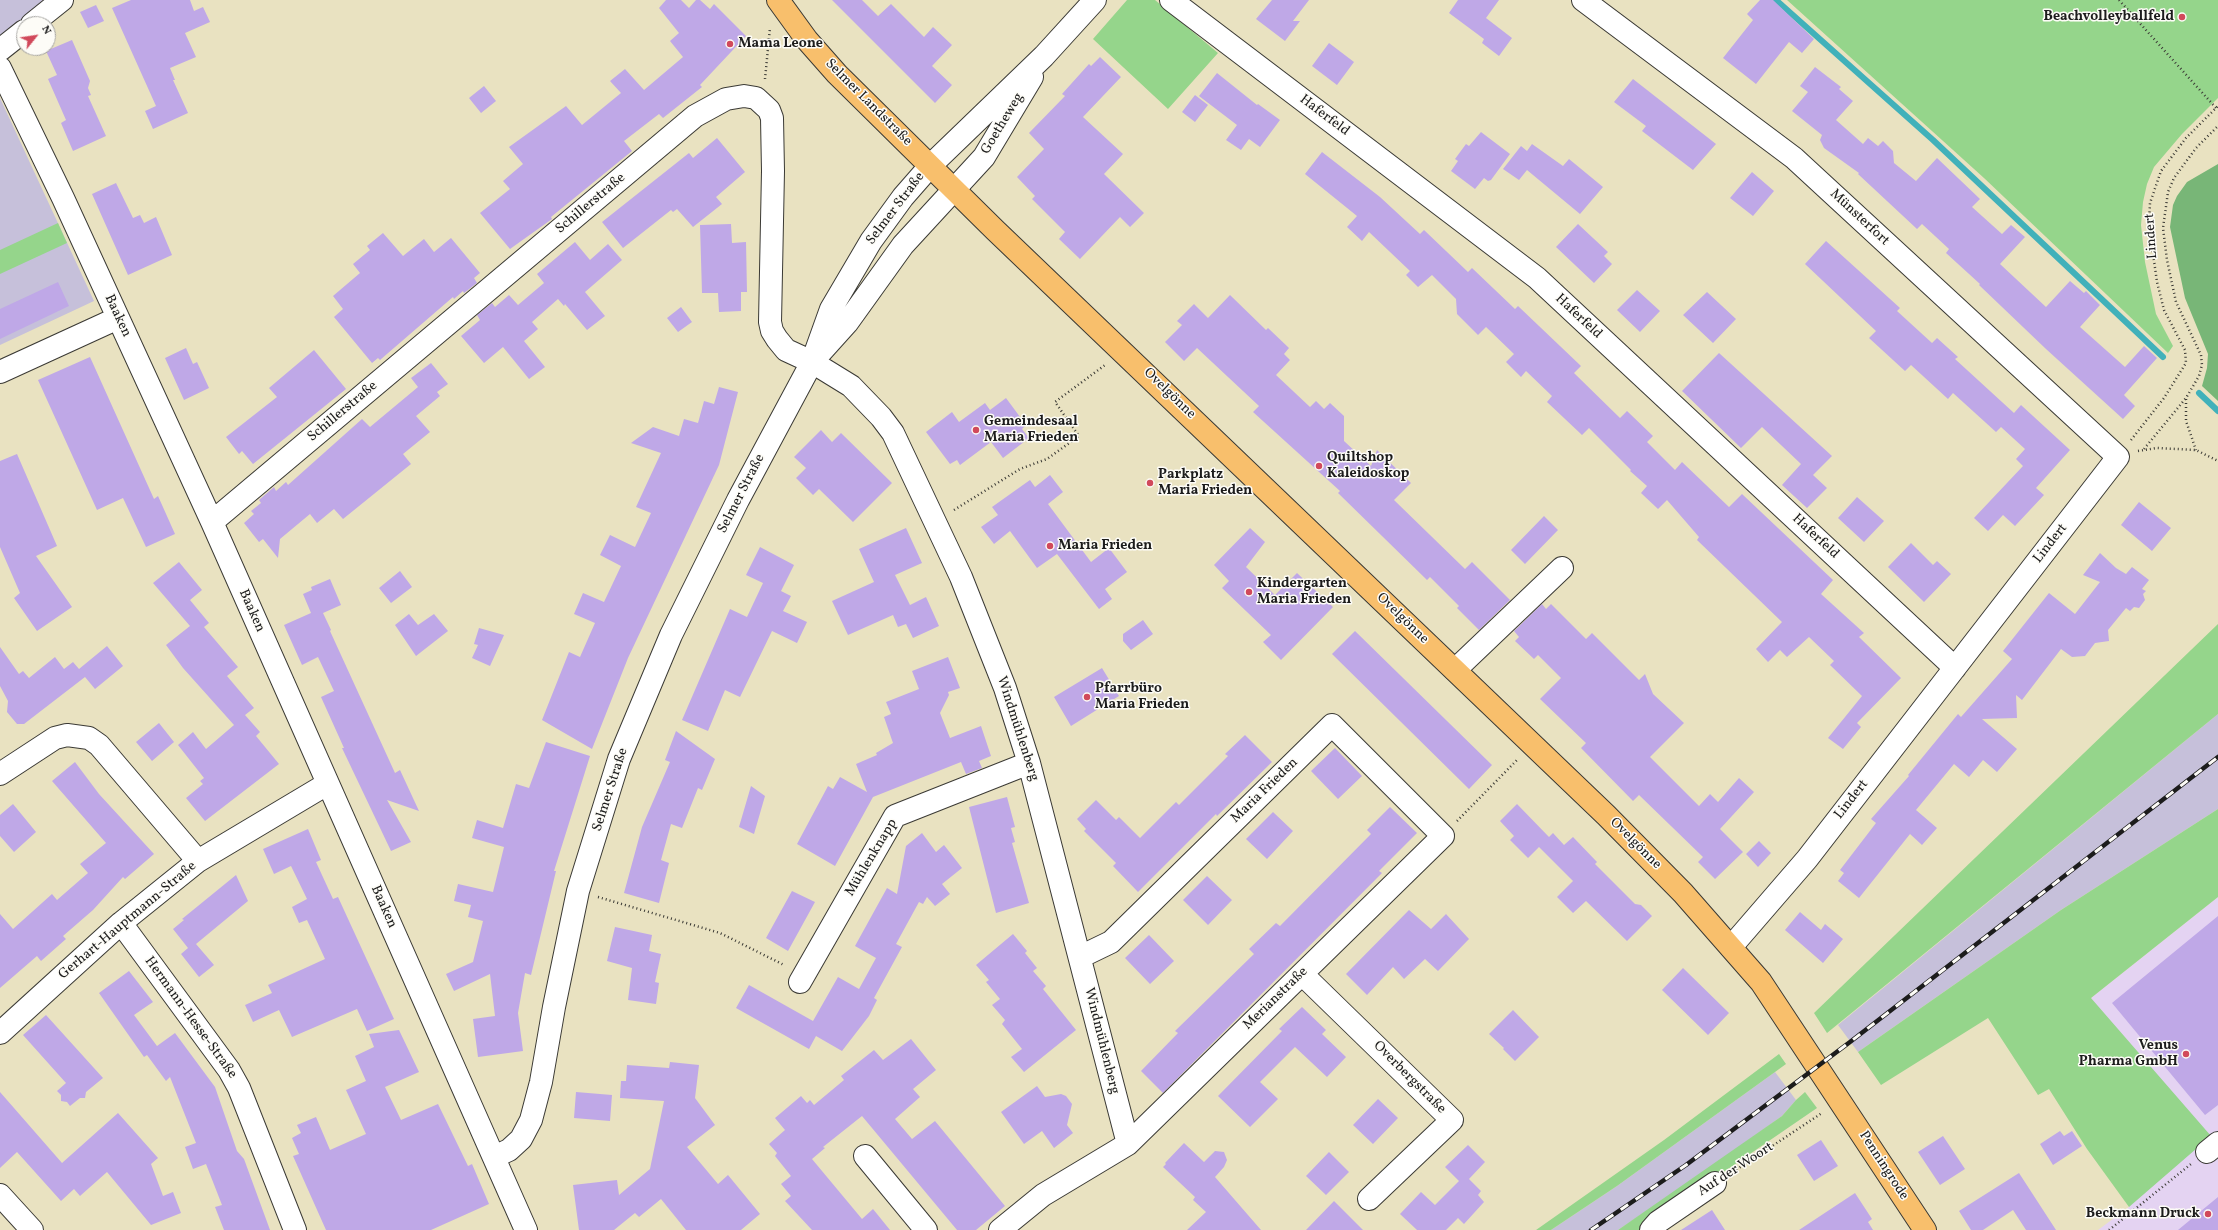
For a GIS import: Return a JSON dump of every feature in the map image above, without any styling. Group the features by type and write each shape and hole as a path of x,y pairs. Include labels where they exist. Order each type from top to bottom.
{"main road":[{"name":"Selmer Landstraße","path":"778,0 807,40 837,74 931,165"},
{"name":"Ovelgönne","path":"931,165 995,230 1250,472 1606,815 1683,893 1761,982 1841,1102"},
{"name":"Penningrode","path":"1841,1102 1925,1230"}],"street":[{"path":"42,16 62,0"},
{"name":"Goetheweg","path":"931,165 1044,56 1095,0"},
{"name":"Haferfeld","path":"1171,0 1537,278 1955,668"},
{"name":"Münsterfort","path":"1583,0 1794,158 2118,457"},
{"path":"0,50 16,37"},
{"name":"Goetheweg","path":"955,188 984,157 1044,56"},
{"name":"Baaken","path":"0,68 212,522 327,784 494,1157"},
{"name":"Schillerstraße","path":"212,522 695,116 712,105 735,96 750,97 763,103"},
{"path":"763,103 769,110 772,118 773,171 770,322 777,340 786,350 812,362"},
{"name":"Selmer Straße","path":"494,1157 509,1150 521,1139 531,1120 541,1082 554,1007 578,891 619,759 671,635 738,500 812,362 831,309 852,271 886,219 931,165"},
{"name":"Selmer Straße","path":"812,362 847,323 903,245 955,188"},
{"path":"0,372 118,318"},
{"name":"Windmühlenberg","path":"812,362 851,386 881,417 894,433 961,577 989,646 1030,764 1128,1144"},
{"name":"Lindert","path":"1731,947 1807,859 2118,457"},
{"path":"1455,670 1562,568"},
{"name":"Maria Frieden","path":"1080,957 1111,942 1332,725 1443,836"},
{"path":"0,774 56,738 67,735 89,738 99,745 198,861"},
{"name":"Mühlenknapp","path":"802,979 895,816 1030,764"},
{"name":"Gerhart-Hauptmann-Straße","path":"0,1033 121,923 198,861 327,784"},
{"name":"Merianstraße","path":"1000,1230 1042,1195 1128,1144 1443,836"},
{"name":"Hermann-Hesse-Straße","path":"121,923 229,1070 239,1088 295,1230"},
{"name":"Overbergstraße","path":"1302,974 1452,1120 1369,1199"},
{"path":"865,1156 926,1230"},
{"path":"494,1157 526,1230"},
{"name":"Auf der Woort","path":"1651,1230 1658,1222 1715,1183"},
{"path":"0,1195 32,1230"}],"path":[{"path":"2119,0 2217,107"},
{"path":"763,103 770,27"},
{"name":"Lindert","path":"2118,457 2164,398 2186,364 2185,350 2164,310 2152,260 2149,225 2150,203 2161,170 2186,138 2217,107"},
{"path":"2144,449 2186,398 2199,376 2202,365 2198,348 2176,302 2167,260 2163,228 2168,192 2174,178 2196,148 2218,126"},
{"path":"935,522 1020,469 1047,459 1079,436 1055,402 1105,365"},
{"path":"2186,398 2186,421 2196,450"},
{"path":"2148,449 2196,450 2218,461"},
{"path":"1443,836 1532,745"},
{"path":"578,891 720,932 802,979"},
{"name":"Auf der Woort","path":"1715,1183 1822,1113"},
{"path":"2109,1230 2212,1147"}],"shaded area":[{"path":"0,0 50,0 30,16 16,16 16,27 0,40"},
{"path":"0,98 94,301 0,345"},
{"path":"2218,714 2218,809 2061,910 1858,1052 1838,1025"},
{"path":"2218,897 2218,1230 2098,1230 2129,1207 2091,998"},
{"path":"1775,1072 1796,1100 1782,1116 1689,1183 1618,1230 1551,1230 1617,1186"}],"green space":[{"path":"1127,0 1155,0 1218,53 1168,109 1093,39"},
{"path":"1787,0 2218,0 2218,98 2182,134 2154,167 2147,184 2143,202 2141,225 2145,262 2156,314 2173,346 2168,353 1984,178"},
{"path":"2218,164 2218,401 2202,386 2207,368 2208,354 2185,298 2170,227 2173,205 2177,196 2187,182"},
{"path":"58,223 67,243 0,274 0,250"},
{"path":"2218,624 2218,714 1827,1033 1814,1013"},
{"path":"2218,809 2218,897 2091,998 2211,1136 2129,1207 2087,1149 2049,1089 2038,1095 1988,1018 1881,1085 1858,1052 2061,910"},
{"path":"1779,1054 1786,1064 1775,1072 1617,1186 1551,1230 1536,1230 1664,1140"},
{"path":"1805,1092 1817,1108 1639,1230 1618,1230 1782,1116"}],"building":[{"path":"131,0 190,0 194,11 203,7 210,22 185,33 196,57 170,68 175,80 173,80 188,113 153,129 145,111 156,106 112,8"},
{"path":"666,0 681,0 689,8 696,0 700,0 710,9 714,4 746,36 700,85 702,87 663,118 659,114 624,141 632,151 551,217 552,219 510,249 480,213 510,189 503,181 523,164 509,147 566,106 582,125 621,93 610,81 625,69 644,90 683,57 670,41 679,33 659,8"},
{"path":"832,0 862,0 878,16 891,4 924,37 933,27 952,45 932,66 952,85 935,103"},
{"path":"1272,0 1309,0 1293,21 1300,21 1285,41 1256,19"},
{"path":"1458,0 1499,0 1486,18 1512,38 1499,56 1482,43 1484,39 1449,13"},
{"path":"1760,0 1773,0 1814,39 1802,53 1789,42 1756,84 1723,58 1753,20 1747,14"},
{"path":"96,5 104,21 88,28 80,12"},
{"path":"72,40 90,81 88,88 91,95 88,96 106,136 73,151 61,123 66,120 48,79 57,75 48,56 56,56 56,47"},
{"path":"1329,43 1354,62 1337,85 1312,66"},
{"path":"1100,57 1121,77 1083,117 1123,154 1104,174 1144,213 1130,227 1120,217 1080,259 1059,239 1065,232 1032,199 1035,196 1017,177 1044,149 1029,133 1065,96 1062,94 1089,64 1091,66"},
{"path":"1815,67 1841,87 1839,89 1853,101 1836,120 1863,144 1868,138 1878,146 1883,141 1893,151 1894,163 1916,181 1937,158 1980,199 1972,207 2002,234 2011,225 2025,237 2000,264 2046,307 2070,281 2084,293 2086,291 2100,305 2080,327 2125,367 2144,346 2157,358 2124,395 2135,406 2123,419 2046,349 1946,253 1949,249 1922,224 1917,229 1858,174 1859,173 1824,148 1820,140 1822,135 1792,111 1808,92 1800,86"},
{"path":"1217,73 1257,105 1258,104 1280,120 1260,147 1249,139 1241,150 1226,140 1237,125 1199,96"},
{"path":"1633,79 1716,144 1693,170 1642,131 1646,126 1614,102"},
{"path":"484,86 496,101 481,113 469,98"},
{"path":"1195,95 1208,105 1195,122 1182,112"},
{"path":"1481,132 1510,154 1491,180 1488,181 1484,178 1475,189 1451,171 1458,161 1455,159 1466,144 1469,146"},
{"path":"717,138 745,172 716,197 722,204 693,227 677,209 673,212 671,210 623,248 602,222 689,153 693,158"},
{"path":"1532,144 1563,166 1569,159 1603,187 1580,214 1527,170 1519,180 1503,169 1521,146 1527,151"},
{"path":"1322,152 1380,197 1420,234 1424,230 1468,272 1472,268 1515,309 1518,306 1581,366 1574,373 1620,418 1627,411 1653,436 1647,442 1675,470 1682,462 1729,507 1742,494 1833,580 1821,594 1864,633 1859,637 1901,678 1857,723 1861,727 1843,749 1828,738 1862,696 1830,665 1834,661 1809,637 1787,657 1780,650 1768,662 1756,649 1782,622 1697,540 1699,537 1667,500 1658,509 1641,493 1647,486 1630,471 1631,470 1589,428 1582,435 1547,402 1552,396 1526,371 1521,377 1506,362 1514,354 1486,327 1478,335 1457,314 1456,299 1432,275 1418,287 1406,275 1410,271 1369,232 1362,241 1347,227 1357,216 1305,174"},
{"path":"1752,172 1774,191 1753,216 1730,198"},
{"path":"116,183 133,218 140,215 144,223 156,217 172,255 128,275 92,194"},
{"path":"731,224 732,243 746,242 747,292 741,292 741,311 719,312 718,293 702,293 700,225"},
{"path":"1578,224 1608,252 1604,256 1612,264 1594,283 1556,247"},
{"path":"383,233 403,256 424,239 434,252 451,238 480,273 474,278 477,283 464,293 463,291 454,299 453,297 380,360 378,358 372,363 334,317 343,309 333,296 360,273 353,264 370,250 367,246"},
{"path":"1826,241 1900,308 1897,311 1932,343 1937,338 1958,357 1955,359 2014,413 2021,405 2070,450 2036,488 2044,495 2015,526 2003,515 1988,531 1974,518 2023,466 2016,459 2025,449 2001,427 1996,432 1953,393 1948,399 1911,365 1905,371 1869,338 1876,331 1805,264"},
{"path":"575,242 590,260 608,244 622,260 585,292 605,316 587,330 565,304 564,306 558,299 532,322 538,329 524,341 545,367 529,379 503,347 484,363 461,336 480,320 477,315 492,303 495,307 509,295 518,305 544,283 537,274"},
{"path":"58,282 69,306 0,339 0,309"},
{"path":"1637,290 1660,311 1640,332 1617,310"},
{"path":"1707,292 1736,319 1713,343 1683,315"},
{"path":"1230,295 1266,330 1268,328 1289,348 1284,354 1290,360 1276,375 1310,407 1316,401 1324,409 1330,403 1344,416 1344,441 1371,466 1377,450 1411,483 1394,500 1465,569 1472,562 1510,600 1479,630 1457,608 1459,606 1430,577 1427,580 1338,493 1340,491 1253,412 1259,406 1197,348 1184,361 1165,342 1182,325 1177,321 1194,304 1208,318"},
{"path":"681,307 692,322 678,332 667,318"},
{"path":"186,348 193,364 197,362 209,388 184,400 165,358"},
{"path":"314,350 346,389 253,464 242,451 239,454 226,437 277,397 269,388"},
{"path":"1719,353 1832,456 1813,475 1827,488 1807,508 1782,485 1801,464 1762,427 1741,448 1682,391"},
{"path":"90,357 154,499 158,496 175,534 146,547 123,498 97,510 38,380"},
{"path":"431,363 448,384 437,392 440,396 416,416 430,432 403,454 411,464 343,519 334,509 317,523 310,514 280,539 278,558 263,539 259,542 244,523 254,514 251,511 261,503 259,500 274,487 276,491 286,482 288,485 362,419 370,427 418,387 411,378"},
{"path":"719,387 738,392 719,465 628,658 592,749 542,720 569,652 580,657 595,623 574,614 583,593 604,602 621,566 600,555 610,535 635,547 651,513 636,507 661,453 631,443 653,427 679,436 684,419 698,423 704,401 714,404"},
{"name":"Gemeindesaal Maria Frieden","path":"1006,398 1026,425 1022,429 1029,438 1003,458 991,442 960,465 957,460 950,464 926,432 952,412 959,422 985,403 990,410"},
{"path":"821,430 832,442 841,433 892,483 853,522 819,489 813,495 796,478 806,468 794,457"},
{"path":"17,454 57,546 36,556 72,607 37,631 14,598 20,593 0,547 0,461"},
{"name":"Maria Frieden","path":"1050,475 1063,492 1048,504 1091,562 1109,548 1127,572 1105,589 1112,599 1099,609 1057,554 1037,568 1010,531 994,544 981,527 998,515 992,507 1030,480 1035,487"},
{"path":"1857,497 1884,521 1864,542 1838,518"},
{"path":"2139,502 2171,528 2152,551 2121,525"},
{"path":"1544,516 1558,530 1525,564 1511,550"},
{"path":"906,528 922,563 895,575 910,605 926,597 939,626 913,638 906,624 898,627 893,615 848,635 832,601 874,582 859,549"},
{"name":"Kindergarten Maria Frieden","path":"1250,528 1265,542 1246,567 1275,595 1297,573 1333,607 1281,660 1263,642 1271,635 1222,588 1229,581 1214,565"},
{"path":"1911,543 1933,565 1937,561 1951,574 1924,602 1888,567"},
{"path":"760,547 794,565 781,591 791,596 783,611 807,622 797,643 772,631 740,697 725,690 708,731 682,720 730,609 747,617 763,583 746,575"},
{"path":"2100,553 2116,568 2126,574 2132,567 2149,580 2142,589 2146,591 2143,594 2145,600 2139,608 2134,607 2130,611 2126,608 2108,630 2109,641 2095,643 2085,656 2072,657 2061,649 2022,700 2016,695 2017,718 1982,719 2017,749 1997,772 1983,760 1969,777 1954,764 1916,810 1937,828 1922,845 1910,834 1859,898 1838,881 1844,873 1840,870 1876,823 1871,819 1909,776 1908,775 1958,714 1961,717 2012,659 2003,651 2049,593 2075,614 2100,582 2083,575"},
{"path":"179,562 202,590 190,600 209,623 204,627 238,667 227,676 254,708 245,715 260,732 256,736 279,764 205,821 186,798 203,784 200,781 204,778 178,745 193,732 206,749 234,725 183,668 166,645 190,626 153,583"},
{"path":"400,571 412,587 391,603 379,588"},
{"path":"330,579 341,605 323,613 395,773 400,770 419,811 387,800 411,842 391,851 342,748 344,748 321,697 334,691 318,657 302,665 284,625 311,613 303,594 312,590 311,587"},
{"path":"1542,604 1546,609 1551,604 1586,639 1592,633 1639,680 1645,674 1653,694 1684,723 1650,757 1699,806 1710,794 1718,802 1739,778 1754,792 1720,829 1743,852 1715,879 1698,862 1703,857 1639,795 1633,801 1581,748 1586,743 1540,699 1561,678 1538,655 1534,659 1515,641 1519,637 1514,631"},
{"path":"409,614 418,625 434,614 448,631 416,656 395,625"},
{"path":"1143,620 1153,634 1131,650 1123,641 1123,634"},
{"path":"479,628 504,635 490,666 472,658 478,645 474,644"},
{"path":"1355,631 1492,765 1469,789 1332,654"},
{"path":"107,646 123,666 95,689 85,677 24,724 17,724 7,712 8,701 0,686 0,647 19,674 23,671 29,678 55,657 64,669 73,662 79,669"},
{"path":"948,657 960,688 948,692 949,695 940,713 950,738 981,726 991,756 979,761 982,768 966,774 961,762 873,797 835,866 797,844 828,786 833,789 840,777 867,792 856,764 877,755 876,753 893,743 884,717 891,714 886,702 919,689 912,671"},
{"name":"Pfarrbüro Maria Frieden","path":"1102,668 1119,696 1071,726 1054,697"},
{"path":"159,723 174,742 152,761 136,742"},
{"path":"676,731 715,759 702,790 698,788 682,828 671,824 661,860 669,863 659,903 624,893 642,827 670,762 665,760"},
{"path":"1245,735 1272,762 1217,816 1216,814 1138,892 1113,866 1116,863 1084,831 1086,829 1077,819 1096,800 1116,820 1119,817 1140,838 1176,802 1179,805 1228,756 1225,754"},
{"path":"546,742 590,756 554,871 556,871 531,975 525,973 518,1013 523,1051 478,1057 473,1019 495,1016 490,974 454,991 446,974 473,962 483,921 468,917 471,905 454,901 458,884 493,892 504,847 472,838 477,820 503,828 516,784 529,788"},
{"path":"1335,748 1362,776 1338,799 1311,771"},
{"path":"75,762 99,794 154,854 125,879 123,877 93,910 63,936 66,939 41,961 37,956 0,988 0,914 13,929 52,894 57,900 88,873 80,864 106,843 52,781"},
{"path":"751,786 765,796 754,834 739,827"},
{"path":"1007,797 1015,827 1011,828 1015,842 1012,843 1029,903 996,913 969,807"},
{"path":"13,804 36,832 14,852 0,836 0,815"},
{"path":"1517,804 1549,837 1553,833 1564,845 1573,837 1597,862 1595,864 1635,904 1641,905 1652,916 1627,941 1586,901 1573,913 1557,897 1573,881 1539,847 1528,858 1510,840 1514,836 1500,821"},
{"path":"1390,807 1417,833 1379,871 1382,873 1163,1093 1141,1071 1178,1033 1175,1031 1254,954 1249,949 1276,923 1280,926 1371,834 1367,830"},
{"path":"1273,812 1293,831 1267,859 1246,839"},
{"path":"308,829 321,860 316,862 333,899 338,897 394,1019 367,1031 357,1009 292,1037 279,1010 253,1022 245,1005 272,993 268,985 325,959 307,920 299,923 292,907 307,899 291,866 274,874 263,849"},
{"path":"922,833 936,852 944,845 962,868 942,884 950,894 935,906 927,897 923,904 919,902 896,944 902,947 874,998 877,1000 869,1016 842,1051 816,1036 809,1049 736,1008 749,985 813,1021 838,977 859,989 876,958 855,946 887,888 897,894 906,846"},
{"path":"1759,841 1771,853 1758,867 1746,854"},
{"path":"236,875 248,901 196,944 214,965 199,977 181,954 188,948 173,929 184,920 182,919"},
{"path":"1207,876 1232,900 1208,925 1183,900"},
{"path":"792,891 815,902 788,951 766,938"},
{"path":"1409,910 1431,929 1446,914 1469,939 1438,971 1425,959 1404,979 1393,967 1367,995 1346,974"},
{"path":"1800,912 1821,930 1825,924 1843,939 1823,963 1785,930"},
{"name":"Venus Pharma GmbH","path":"2218,916 2218,1105 2205,1115 2112,1003"},
{"path":"615,927 652,935 649,951 661,954 655,982 659,983 656,1004 628,1000 632,968 607,961"},
{"path":"1013,934 1027,951 1025,953 1037,968 1033,971 1046,986 1043,989 1076,1030 1024,1072 1011,1057 1022,1049 1002,1024 1005,1020 992,1005 1000,999 986,982 989,980 976,965"},
{"path":"1149,935 1174,961 1150,984 1125,958"},
{"path":"1683,968 1729,1013 1708,1035 1662,990"},
{"path":"129,971 153,1002 134,1015 157,1046 175,1033 215,1087 237,1151 244,1159 270,1230 224,1230 215,1207 222,1205 206,1164 193,1169 185,1147 196,1143 170,1077 166,1081 147,1055 144,1057 99,993"},
{"path":"1302,1007 1326,1030 1322,1034 1346,1057 1327,1077 1295,1047 1260,1082 1278,1099 1250,1127 1218,1096 1282,1031 1279,1029"},
{"path":"1513,1010 1539,1037 1515,1061 1489,1034"},
{"path":"46,1015 103,1078 86,1092 85,1098 80,1098 70,1106 67,1102 61,1101 61,1095 57,1091 66,1083 23,1035"},
{"path":"399,1030 419,1072 385,1087 401,1120 438,1104 468,1166 472,1164 489,1204 431,1230 326,1230 293,1156 299,1154 292,1138 301,1133 297,1125 316,1117 330,1150 366,1134 346,1090 366,1081 355,1056 374,1047 369,1034"},
{"path":"911,1039 936,1070 913,1089 920,1097 895,1119 912,1139 935,1121 1005,1206 976,1230 957,1230 862,1116 823,1147 825,1148 812,1159 862,1219 873,1209 890,1230 812,1230 785,1201 791,1196 781,1184 791,1176 775,1156 777,1153 769,1144 785,1130 775,1118 801,1096 807,1103 810,1100 814,1105 844,1080 841,1076 874,1050 883,1060"},
{"path":"670,1062 699,1065 695,1098 715,1125 687,1147 718,1184 728,1175 760,1214 741,1230 686,1230 661,1199 639,1217 635,1213 614,1230 579,1230 573,1185 617,1180 619,1195 650,1169 664,1101 620,1098 621,1081 626,1081 627,1065 669,1068"},
{"path":"1037,1086 1045,1097 1061,1094 1066,1096 1072,1104 1067,1125 1073,1133 1054,1148 1042,1131 1024,1144 1001,1112"},
{"path":"0,1092 62,1163 118,1113 158,1158 151,1164 163,1196 173,1192 181,1213 151,1225 107,1172 80,1196 74,1189 61,1201 17,1152 0,1168"},
{"path":"576,1092 612,1095 610,1121 574,1118"},
{"path":"1378,1099 1398,1118 1373,1144 1353,1125"},
{"path":"2060,1131 2064,1136 2072,1131 2082,1146 2053,1165 2040,1144"},
{"path":"1943,1136 1965,1169 1940,1185 1918,1152"},
{"path":"1821,1140 1838,1166 1814,1181 1797,1155"},
{"path":"1184,1143 1204,1162 1215,1151 1224,1152 1227,1160 1224,1167 1215,1177 1261,1230 1187,1230 1206,1212 1193,1200 1195,1197 1163,1167"},
{"path":"1468,1145 1485,1162 1469,1179 1481,1191 1478,1195 1484,1202 1464,1224 1458,1218 1446,1230 1417,1230 1400,1214 1421,1192 1435,1205 1459,1181 1445,1167"},
{"path":"1329,1152 1349,1172 1326,1195 1306,1176"},
{"path":"2019,1173 2056,1230 2026,1230 2013,1210 1983,1230 1971,1230 1959,1211"},
{"path":"1855,1193 1872,1219 1868,1222 1873,1230 1799,1230"},
{"name":"Beckmann Druck","path":"2218,1197 2218,1230 2178,1230"},
{"path":"1334,1201 1363,1230 1306,1230"},
{"path":"1712,1210 1725,1230 1681,1230"}],"waterway":[{"path":"1776,0 1933,140 2163,357"},
{"path":"2199,393 2218,411"}],"railway":[{"path":"1591,1230 1686,1165 1850,1042 2218,757"}],"place":[{"name":"Beachvolleyballfeld","path":"2182,17"},
{"name":"Mama Leone","path":"730,44"},
{"name":"Gemeindesaal Maria Frieden","path":"976,430"},
{"name":"Quiltshop Kaleidoskop","path":"1319,466"},
{"name":"Parkplatz Maria Frieden","path":"1150,483"},
{"name":"Maria Frieden","path":"1050,546"},
{"name":"Kindergarten Maria Frieden","path":"1249,592"},
{"name":"Pfarrbüro Maria Frieden","path":"1087,697"},
{"name":"Venus Pharma GmbH","path":"2186,1054"},
{"name":"Beckmann Druck","path":"2208,1214"}]}
